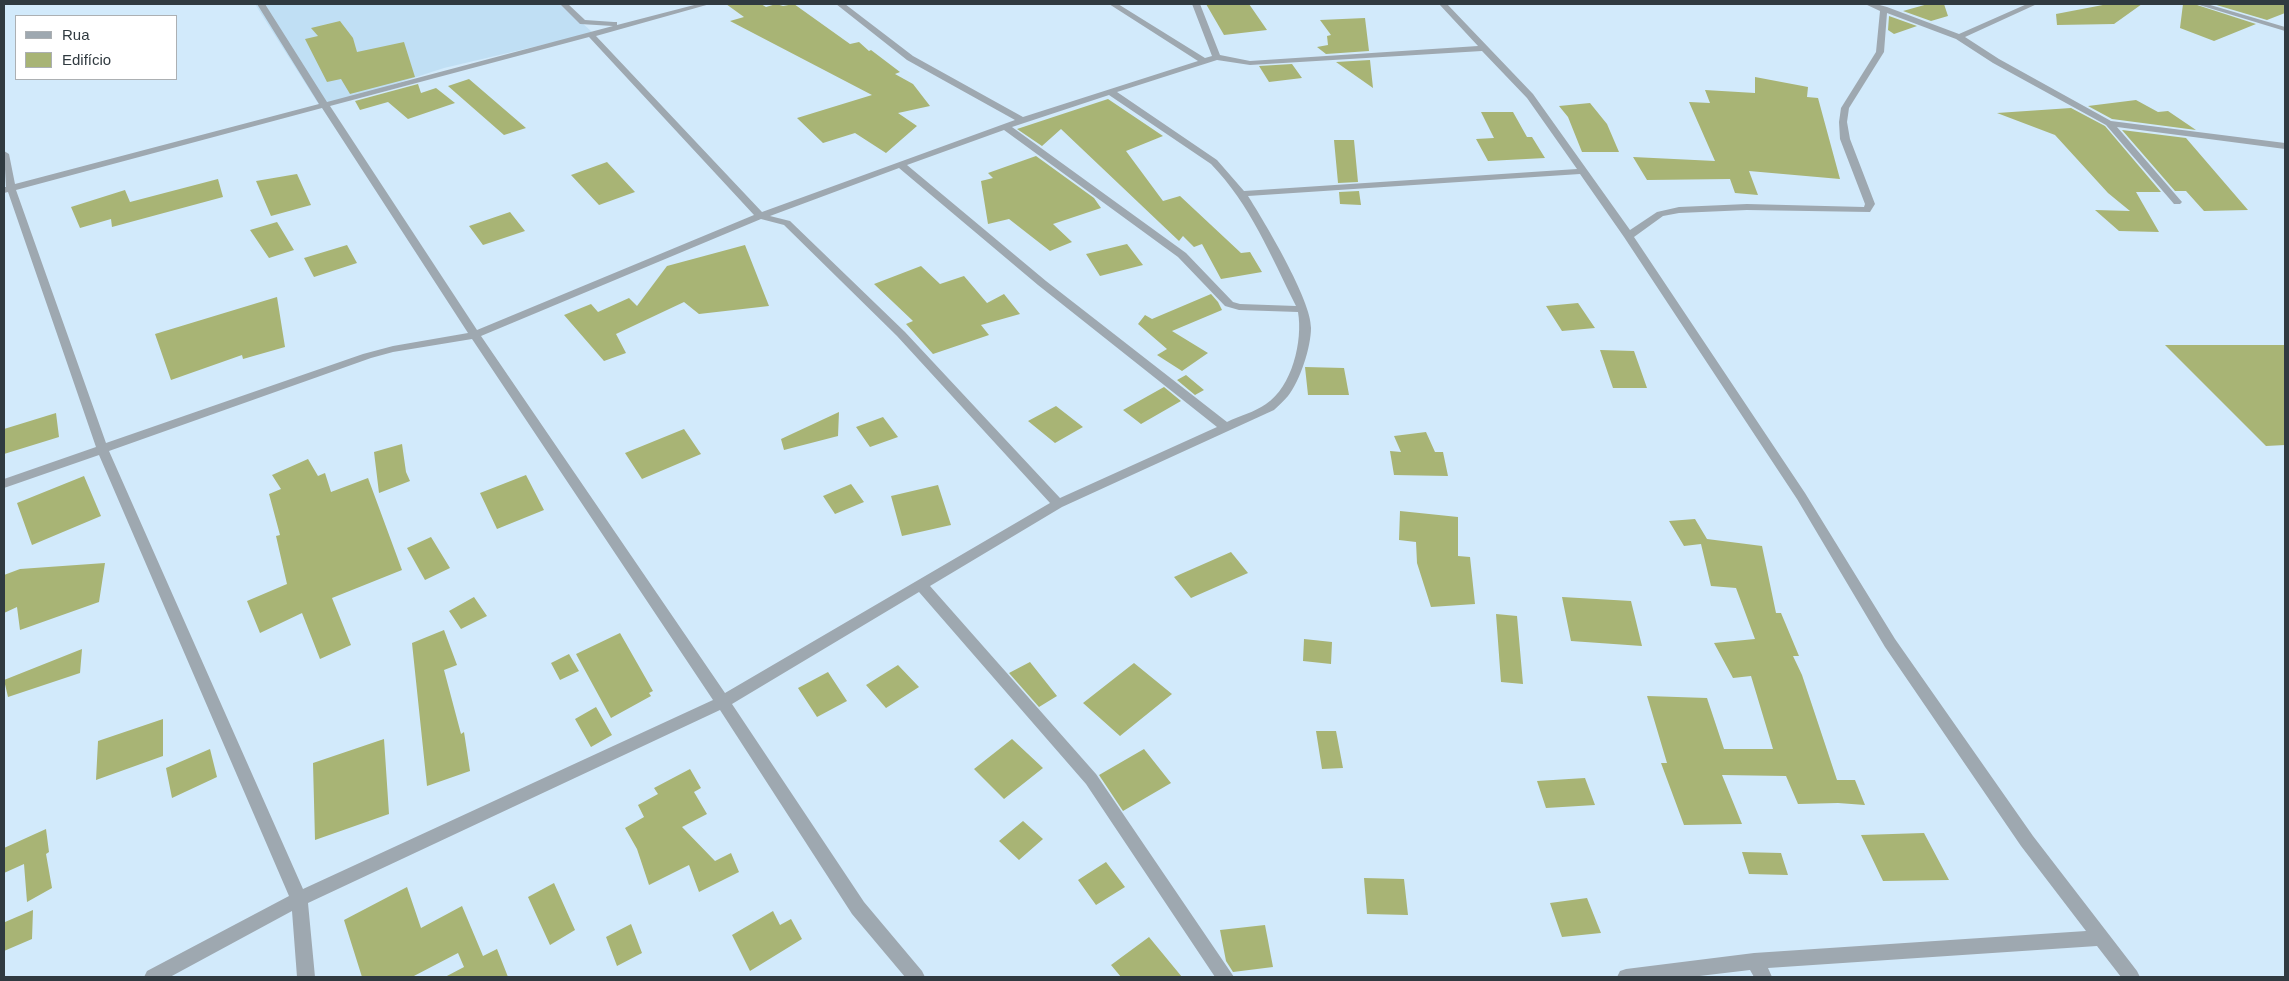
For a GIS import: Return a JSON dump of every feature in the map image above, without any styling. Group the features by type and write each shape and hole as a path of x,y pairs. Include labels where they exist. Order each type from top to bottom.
{"street":[{"path":"261,4 325,106 475,335 723,702 858,908 916,977"},
{"path":"564,4 583,22 634,24"},
{"path":"7,189 706,4"},
{"path":"840,4 910,58 1022,120"},
{"path":"1112,4 1204,61"},
{"path":"1196,4 1217,57"},
{"path":"1442,4 1530,96 1584,171 1630,236 1801,496 1890,643 2027,841 2131,977"},
{"path":"1869,4 1959,37 1996,61 2109,123 2177,202"},
{"path":"1959,37 2033,4"},
{"path":"2200,4 2285,29"},
{"path":"1630,236 1646,222 1660,214 1680,210 1747,207 1867,210 1870,204 1845,139 1843,122 1845,108 1880,52 1884,9"},
{"path":"591,35 760,216 787,223 901,334 1058,504"},
{"path":"4,484 367,356 393,349 475,335 760,216 1022,120 1217,57 1239,62 1265,62 1484,48"},
{"path":"153,977 299,899 723,702 1058,504 1270,406 1284,394 1302,356 1306,327 1302,308 1242,194 1225,171 1214,162 1111,92"},
{"path":"2109,123 2285,146"},
{"path":"1006,127 1182,255 1229,304 1239,307 1302,308"},
{"path":"4,154 7,189 102,448 299,899 306,977"},
{"path":"901,165 1042,283 1224,426"},
{"path":"1242,194 1584,171"},
{"path":"921,585 1091,779 1225,977"},
{"path":"1626,977 1754,961 2101,938"},
{"path":"1754,961 1762,977"}],"shaded area":[{"path":"255,4 562,4 593,33 444,68 321,108"}],"building":[{"path":"726,4 761,4 766,7 776,4 783,6 794,4 850,44 859,42 869,51 871,50 900,72 895,74 913,84 930,106 898,113 917,126 886,153 855,133 823,143 797,118 872,95 730,21 744,17"},
{"path":"1206,4 1249,4 1267,30 1224,35"},
{"path":"1928,4 1944,4 1948,16 1931,21 1903,11"},
{"path":"2108,4 2142,4 2114,24 2057,25 2056,14"},
{"path":"2183,4 2194,4 2256,24 2214,41 2180,28"},
{"path":"2213,4 2285,4 2285,13 2267,20"},
{"path":"1889,16 1917,26 1894,34 1888,30"},
{"path":"1365,18 1369,51 1326,54 1317,47 1328,45 1327,36 1331,35 1320,20"},
{"path":"340,21 353,38 357,52 404,42 415,77 350,94 341,79 327,82 305,39 318,36 311,28"},
{"path":"1370,60 1373,88 1336,62"},
{"path":"1292,64 1302,78 1269,82 1259,66"},
{"path":"1755,77 1808,87 1807,97 1818,98 1840,179 1749,171 1758,195 1735,193 1730,179 1647,180 1633,157 1715,161 1689,102 1710,103 1705,90 1755,93"},
{"path":"469,79 526,128 504,135 448,86"},
{"path":"418,84 421,93 436,88 455,103 408,119 388,102 360,110 355,101"},
{"path":"1108,99 1163,136 1126,151 1163,201 1180,196 1241,253 1250,252 1262,272 1221,279 1202,244 1194,247 1183,236 1179,241 1061,129 1042,146 1017,129"},
{"path":"2136,100 2158,112 2168,111 2196,130 2112,119 2088,106"},
{"path":"1590,103 1607,124 1619,152 1582,152 1568,117 1559,106"},
{"path":"2071,108 2105,126 2161,192 2136,192 2159,232 2119,231 2095,210 2130,211 2108,193 2055,135 1997,113"},
{"path":"1481,112 1513,112 1527,137 1532,137 1545,158 1488,161 1476,139 1494,138"},
{"path":"2122,130 2186,138 2248,210 2204,211 2186,191 2175,191"},
{"path":"1334,140 1354,140 1358,182 1338,183"},
{"path":"1036,156 1094,198 1101,208 1053,224 1072,242 1050,251 1009,219 988,224 981,181 993,178 988,173"},
{"path":"607,162 635,192 599,205 571,175"},
{"path":"297,174 311,205 271,216 256,181"},
{"path":"218,179 223,197 112,227 111,219 80,228 71,207 125,190 130,202"},
{"path":"1359,191 1361,205 1340,204 1339,192"},
{"path":"510,212 525,231 483,245 469,226"},
{"path":"277,222 294,250 269,258 250,230"},
{"path":"1127,244 1143,265 1100,276 1086,254"},
{"path":"347,245 357,263 314,277 304,258"},
{"path":"745,245 769,306 699,314 684,302 616,334 626,353 604,361 564,315 591,304 598,312 629,298 637,306 667,266"},
{"path":"921,266 940,284 964,276 987,303 1004,294 1020,314 981,325 989,335 933,354 906,324 913,321 874,284"},
{"path":"1211,294 1222,310 1172,331 1208,353 1182,371 1157,355 1167,349 1138,324 1145,315 1152,319"},
{"path":"277,297 285,347 243,359 242,355 171,380 155,334"},
{"path":"1578,303 1595,328 1562,331 1546,306"},
{"path":"2165,345 2285,345 2285,445 2266,446"},
{"path":"1600,350 1634,351 1647,388 1613,388"},
{"path":"1305,367 1344,368 1349,395 1308,395"},
{"path":"1186,375 1204,390 1195,395 1177,380"},
{"path":"1164,387 1181,401 1141,424 1123,410"},
{"path":"1056,406 1083,427 1055,443 1028,421"},
{"path":"839,412 838,436 784,450 781,439"},
{"path":"56,413 59,437 4,454 4,429"},
{"path":"883,417 898,437 870,447 856,427"},
{"path":"684,429 701,454 642,479 625,453"},
{"path":"1426,432 1435,452 1443,452 1448,476 1394,475 1390,451 1401,452 1394,436"},
{"path":"402,444 406,472 410,481 379,493 374,452"},
{"path":"308,459 318,476 325,473 331,492 368,478 402,570 332,598 351,645 320,659 302,613 260,633 247,601 287,584 276,536 280,535 269,494 281,489 272,475"},
{"path":"526,475 544,510 497,529 480,493"},
{"path":"84,476 101,516 32,545 17,503"},
{"path":"851,484 864,502 835,514 823,496"},
{"path":"938,485 951,525 902,536 891,496"},
{"path":"1400,511 1458,517 1458,556 1470,557 1475,604 1431,607 1417,563 1416,542 1399,540"},
{"path":"1695,519 1707,539 1762,546 1776,613 1781,613 1799,656 1793,656 1802,675 1837,780 1855,780 1865,805 1838,803 1798,804 1786,776 1722,775 1742,824 1684,825 1661,763 1667,763 1647,696 1707,698 1724,749 1773,749 1751,676 1733,678 1714,643 1755,639 1736,588 1711,586 1701,544 1684,546 1669,521"},
{"path":"431,537 450,568 425,580 407,548"},
{"path":"1231,552 1248,573 1191,598 1174,577"},
{"path":"105,563 99,602 20,630 17,607 4,613 4,575 20,569"},
{"path":"474,597 487,616 461,629 449,611"},
{"path":"1562,597 1631,601 1642,646 1571,641"},
{"path":"1496,614 1517,616 1523,684 1501,682"},
{"path":"444,630 457,665 444,670 461,734 464,732 470,771 427,786 412,643"},
{"path":"620,633 653,691 649,693 651,696 611,718 576,654"},
{"path":"1304,639 1332,642 1331,664 1303,661"},
{"path":"82,649 80,673 8,697 4,680"},
{"path":"569,654 579,671 560,680 551,663"},
{"path":"1030,662 1057,696 1039,707 1009,673"},
{"path":"1134,663 1172,694 1120,736 1083,703"},
{"path":"898,665 919,687 886,708 866,685"},
{"path":"828,672 847,701 817,717 798,688"},
{"path":"596,707 612,735 591,747 575,719"},
{"path":"163,719 163,756 96,780 98,741"},
{"path":"1316,731 1336,731 1343,768 1322,769"},
{"path":"384,739 389,814 315,840 313,763"},
{"path":"1012,739 1043,768 1004,799 974,769"},
{"path":"210,749 217,777 172,798 166,768"},
{"path":"1144,749 1171,783 1123,811 1099,775"},
{"path":"690,769 701,788 694,792 707,814 682,827 715,861 731,853 739,872 699,892 689,865 649,885 637,849 625,828 644,817 638,805 658,794 654,788"},
{"path":"1585,778 1595,805 1546,808 1537,781"},
{"path":"1023,821 1043,839 1019,860 999,841"},
{"path":"46,829 49,852 46,854 52,888 27,902 24,864 4,873 4,848"},
{"path":"1924,833 1949,880 1883,881 1861,835"},
{"path":"1742,852 1781,853 1788,875 1749,874"},
{"path":"1106,862 1125,887 1096,905 1078,880"},
{"path":"1364,878 1404,879 1408,915 1367,914"},
{"path":"554,883 575,930 550,945 528,897"},
{"path":"407,887 421,928 462,906 483,956 497,949 508,977 445,977 464,967 458,953 412,977 362,977 344,920"},
{"path":"1587,898 1601,933 1562,937 1550,903"},
{"path":"33,910 32,939 4,951 5,922"},
{"path":"773,911 780,925 791,919 802,939 750,971 732,935"},
{"path":"631,924 642,953 617,966 606,937"},
{"path":"1265,925 1273,967 1233,972 1226,961 1220,930"},
{"path":"1149,937 1182,977 1121,977 1111,965"}]}
